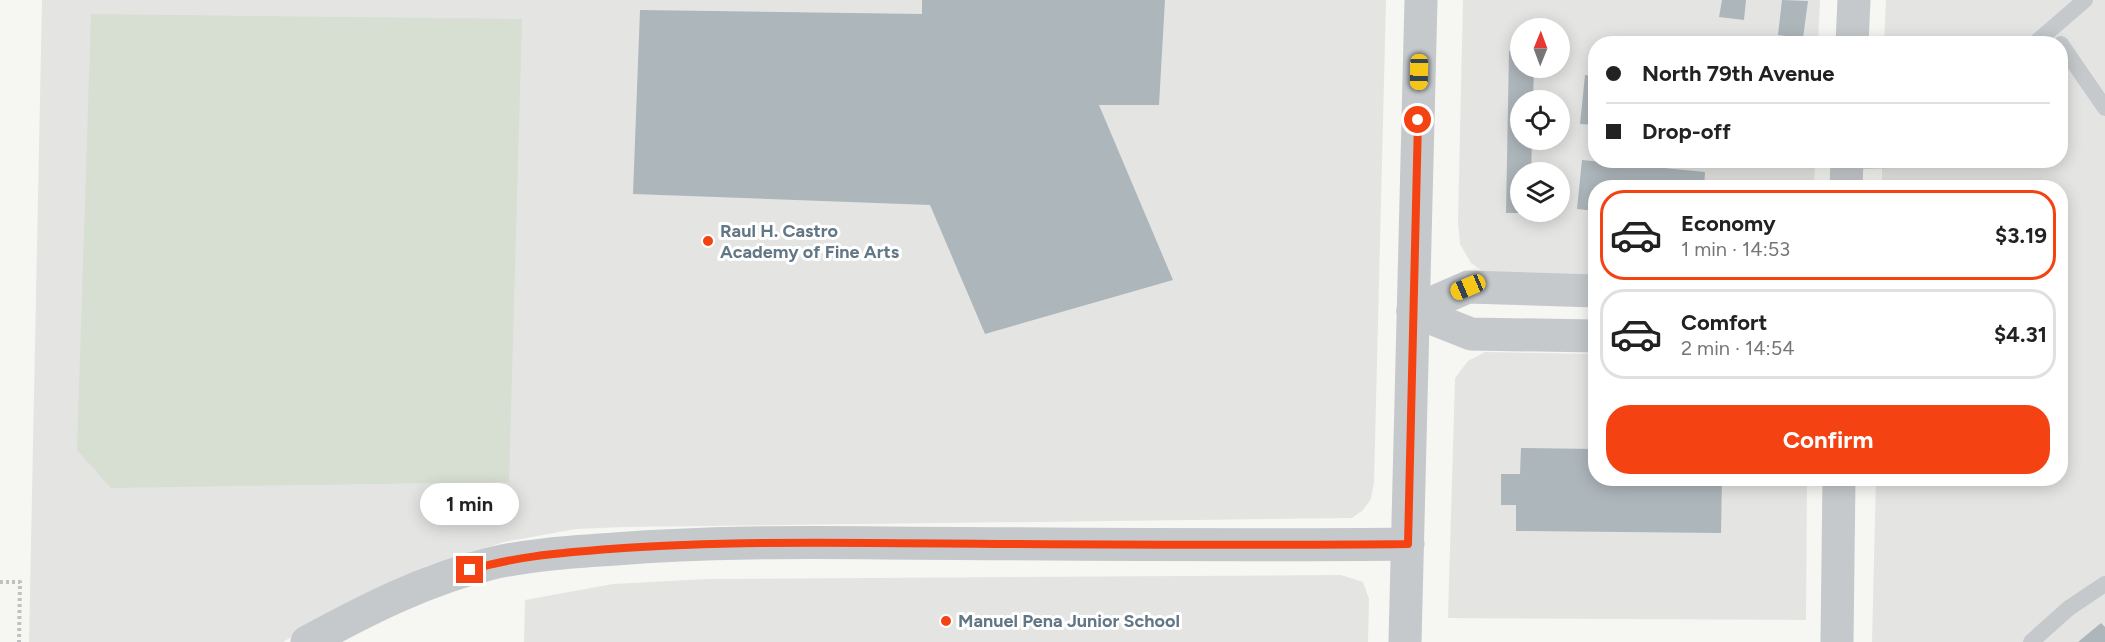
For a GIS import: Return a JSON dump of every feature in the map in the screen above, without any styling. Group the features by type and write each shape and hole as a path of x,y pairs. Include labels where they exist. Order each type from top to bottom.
{"street":[{"path":"1405,642 1421,0"},
{"path":"1852,36 1854,0"},
{"path":"1413,311 1468,287 1588,291"},
{"path":"1413,311 1471,334 1588,336"},
{"path":"1837,642 1839,486"},
{"path":"307,642 374,605 431,583 490,564 564,552 678,544 795,542 1408,544"}],"lane":[{"path":"2060,36 2085,0"},
{"path":"2068,54 2105,108"},
{"path":"2031,642 2069,608 2105,584"}],"path":[{"path":"0,582 20,582 19,642"}],"shaded area":[{"name":"Raul H. Castro Academy of Fine Arts","path":"42,0 1386,0 1374,482 1371,499 1363,510 1352,518 576,529 504,542 427,566 347,603 283,642 29,642"},
{"path":"1463,0 1820,0 1818,36 1588,36 1588,168 1815,168 1814,180 1588,180 1588,275 1484,272 1471,263 1460,244 1458,223"},
{"path":"1886,0 2105,0 2105,642 1872,642 1876,486 2068,486 2068,180 1882,180 1882,168 2068,168 2068,36 1884,36"},
{"path":"91,14 522,19 509,482 111,488 77,450"},
{"path":"1485,352 1588,354 1588,486 1807,486 1806,620 1448,618 1455,378 1468,361"},
{"name":"Manuel Pena Junior School","path":"1341,575 1363,582 1369,599 1368,642 524,642 525,600 613,584 707,579"}],"building":[{"path":"922,0 1165,0 1159,105 1099,105 1173,280 985,334 930,205 633,194 640,10 922,14"},
{"path":"1722,0 1746,0 1744,20 1719,17"},
{"path":"1782,0 1808,1 1803,36 1778,35"},
{"path":"1509,51 1510,78 1534,78 1533,90 1510,90 1510,150 1532,150 1531,162 1510,162 1510,213 1506,213"},
{"path":"1585,75 1588,75 1588,124 1580,124"},
{"path":"1582,160 1588,161 1588,168 1664,168 1705,172 1704,180 1588,180 1588,210 1577,209"},
{"path":"1521,448 1588,449 1588,486 1722,486 1721,533 1516,531 1516,505 1501,505 1501,474 1520,474"},
{"path":"2101,623 2105,627 2105,642 2078,642"}],"place":[{"name":"Raul H. Castro Academy of Fine Arts","path":"708,241"},
{"name":"Manuel Pena Junior School","path":"946,621"}],"route":[{"path":"470,570 521,558 564,552 678,544 795,542 1408,544 1418,120"}]}
